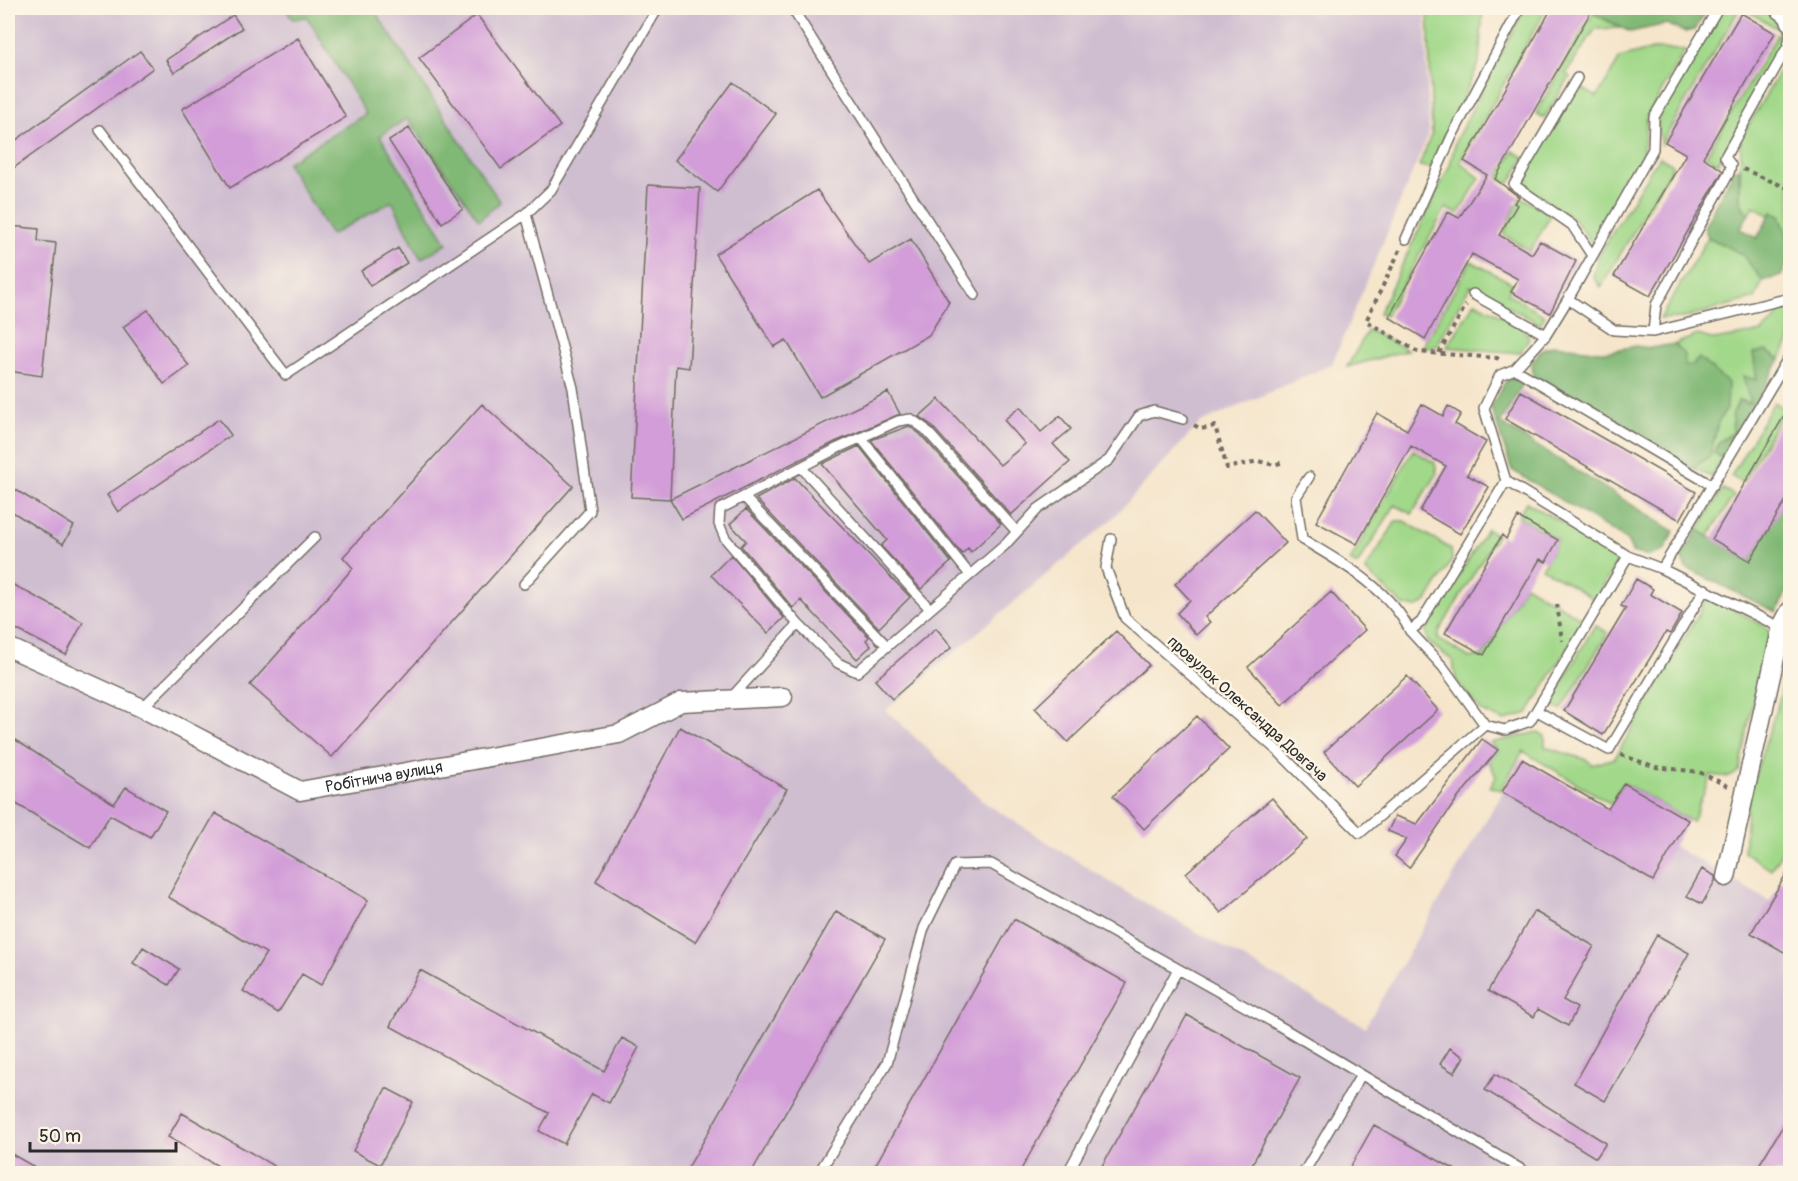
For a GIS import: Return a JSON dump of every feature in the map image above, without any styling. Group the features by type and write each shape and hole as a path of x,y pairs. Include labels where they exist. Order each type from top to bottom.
{"street":[{"path":"1726,877 1742,793 1788,623"},
{"name":"Робітнича вулиця","path":"8,647 142,708 300,791 619,734 681,702 783,697"}],"lane":[{"path":"100,130 286,375 526,214 551,190 658,8"},
{"path":"792,8 975,296"},
{"path":"1406,239 1452,136 1520,8"},
{"path":"1718,8 1654,117 1653,149 1591,254 1568,298 1546,335 1515,369 1500,375 1484,408 1506,481 1628,556 1788,623"},
{"path":"1771,8 1784,18 1791,30"},
{"path":"1653,332 1656,305 1729,173 1731,165 1725,157 1791,37"},
{"path":"1577,78 1514,185 1572,225 1591,254"},
{"path":"524,584 590,511 573,388 526,214"},
{"path":"1473,294 1546,335"},
{"path":"1568,298 1614,330 1653,332 1791,298"},
{"path":"1662,569 1791,355"},
{"path":"1515,369 1713,486"},
{"path":"1017,532 925,429 911,419 898,421 861,438 720,509 719,524 725,538 798,624 838,663 857,672 970,575 1017,532 1038,509 1109,460 1139,416 1154,411 1183,419"},
{"path":"861,438 970,575"},
{"path":"801,467 930,609"},
{"path":"1309,477 1296,497 1302,539 1356,572 1401,613 1410,631 1443,667 1485,725 1505,730 1530,721 1628,556"},
{"path":"1410,631 1421,622 1506,481"},
{"path":"744,497 887,646"},
{"path":"142,708 315,537"},
{"name":"провулок Олександра Довгача","path":"1111,539 1106,568 1125,618 1279,752 1360,833 1485,725"},
{"path":"1537,711 1609,750 1705,589"},
{"path":"729,700 798,624"},
{"path":"818,1173 887,1063 924,928 955,865 992,864 1178,969 1528,1173"},
{"path":"1067,1173 1178,969"},
{"path":"1304,1173 1361,1075"}],"path":[{"path":"1731,165 1791,189"},
{"path":"1406,239 1366,321 1418,352 1497,358 1515,369"},
{"path":"1439,353 1473,294"},
{"path":"1183,419 1201,429 1215,426 1227,468 1258,461 1274,465 1283,462"},
{"path":"1557,603 1565,663"},
{"path":"1609,750 1656,767 1699,772 1742,793"}],"shaded area":[{"path":"8,8 1425,8 1429,133 1332,364 1199,424 1112,519 886,710 984,802 1126,892 1365,1027 1522,759 1790,913 1790,1173 8,1173"}],"green space":[{"path":"285,8 373,8 500,202 479,220 407,118 380,136 447,243 421,259 392,201 331,235 287,163 366,114 307,17 293,19"},
{"path":"1428,8 1483,8 1479,63 1431,168 1419,166 1432,133"},
{"path":"1525,8 1547,8 1460,162 1480,178 1458,214 1446,208 1385,316 1379,313 1450,165 1456,140"},
{"path":"1596,8 1708,8 1695,30 1684,32 1667,24 1630,32 1593,13"},
{"path":"1721,8 1740,8 1661,144 1657,117"},
{"path":"1742,8 1771,12 1780,19 1789,33 1785,46 1718,163 1706,156 1780,30"},
{"path":"1593,13 1621,28 1595,29 1566,74 1570,77 1544,118 1536,113"},
{"path":"1653,49 1685,50 1647,117 1642,158 1595,247 1574,219 1519,184 1578,86 1597,97 1620,58"},
{"path":"1790,53 1790,247 1780,215 1772,212 1770,216 1754,206 1748,215 1740,201 1741,138"},
{"path":"1513,151 1525,158 1509,184 1498,178"},
{"path":"1659,157 1673,165 1601,287 1593,277 1597,258"},
{"path":"1739,168 1740,201 1748,215 1740,229 1757,238 1772,212 1780,215 1790,246 1786,267 1781,276 1763,281 1742,254 1708,237 1704,227 1734,170"},
{"path":"1521,197 1551,215 1530,251 1503,234"},
{"path":"1708,237 1742,254 1763,281 1755,298 1682,318 1660,319"},
{"path":"1471,261 1512,283 1508,294 1545,316 1540,324 1470,286 1436,346 1422,348"},
{"path":"1475,302 1523,327 1529,338 1520,353 1447,347"},
{"path":"1790,306 1790,341 1780,359 1766,351 1756,368 1757,381 1744,377 1750,403 1739,400 1732,416 1733,433 1720,441 1723,459 1711,477 1693,468 1710,456 1718,422 1727,409 1719,378 1713,369 1685,366 1675,344 1698,335 1714,340 1762,332 1775,320 1781,308"},
{"path":"1368,330 1408,350 1347,367"},
{"path":"1675,344 1684,355 1685,366 1693,365 1699,358 1728,383 1727,409 1718,422 1710,456 1693,468 1533,376 1532,362 1542,349 1555,345 1606,352 1636,346 1650,348"},
{"path":"1766,351 1780,359 1723,459 1714,453 1720,441 1733,433 1732,416 1739,400 1746,404 1750,403 1743,376 1757,380 1753,353"},
{"path":"1516,376 1524,382 1500,423 1674,531 1664,551 1648,556 1632,552 1627,540 1512,470 1491,407 1505,382"},
{"path":"1774,402 1785,409 1742,483 1731,476"},
{"path":"1413,450 1435,463 1437,474 1412,514 1395,505 1357,565 1350,561"},
{"path":"1723,489 1734,495 1708,537 1698,530"},
{"path":"1790,492 1790,586 1776,612 1686,568 1681,557 1698,530 1750,561"},
{"path":"1526,502 1621,556 1595,600 1542,568 1558,540 1518,517"},
{"path":"1396,521 1404,521 1451,549 1452,560 1427,601 1418,607 1404,606 1365,570"},
{"path":"1487,529 1497,535 1439,632 1438,639 1470,658 1484,655 1525,585 1584,620 1528,713 1504,721 1481,711 1456,680 1453,661 1427,641 1426,630"},
{"path":"1707,599 1718,601 1766,627 1770,634 1762,656 1739,771 1730,777 1711,775 1692,822 1624,783 1611,804 1523,751 1501,790 1490,787 1496,776 1489,761 1498,750 1491,743 1538,732 1545,736 1545,747 1587,760 1592,765 1615,758"},
{"path":"1595,625 1608,633 1561,710 1550,704"},
{"path":"1790,660 1790,837 1771,870 1744,852 1748,796 1781,695 1781,677"}],"building":[{"path":"1552,8 1593,8 1495,179 1519,197 1514,203 1517,205 1499,235 1532,254 1540,241 1576,261 1550,313 1511,292 1518,279 1472,254 1425,339 1389,317 1448,212 1459,218 1487,175 1464,161"},
{"path":"1741,13 1775,33 1703,157 1723,171 1650,296 1614,276 1686,154 1665,142"},
{"path":"233,15 242,28 174,73 166,60"},
{"path":"477,15 560,126 501,169 419,58"},
{"path":"298,38 346,117 230,188 182,109"},
{"path":"140,51 153,68 8,172 8,146"},
{"path":"733,82 776,114 717,192 675,160"},
{"path":"409,128 463,209 442,223 389,141"},
{"path":"648,185 700,188 689,368 676,366 670,499 631,497"},
{"path":"817,190 869,264 911,239 949,302 929,335 820,397 786,340 774,347 715,254"},
{"path":"10,226 39,229 38,241 56,243 42,376 8,371 8,237"},
{"path":"398,248 407,263 370,286 361,271"},
{"path":"148,310 189,366 164,384 123,327"},
{"path":"1521,391 1696,492 1680,520 1505,419"},
{"path":"888,392 900,414 835,442 682,519 670,499"},
{"path":"939,399 1000,465 1025,444 1004,420 1020,407 1041,432 1060,416 1071,429 1053,444 1070,462 1011,515 930,424 919,417"},
{"path":"482,404 573,486 332,757 250,685 353,568 343,557"},
{"path":"1422,404 1443,416 1448,406 1461,414 1455,424 1486,442 1467,475 1489,487 1460,534 1420,511 1446,466 1411,446 1357,544 1316,522 1377,413 1407,430"},
{"path":"1791,404 1791,492 1750,561 1712,539"},
{"path":"219,419 231,435 118,512 107,495"},
{"path":"909,426 920,434 1001,524 971,552 968,548 962,554 871,440"},
{"path":"859,446 951,562 921,589 881,546 887,540 822,464"},
{"path":"795,478 910,597 879,628 756,499"},
{"path":"8,485 74,526 63,544 8,509"},
{"path":"746,509 869,637 866,640 871,646 857,659 801,600 793,608 741,546 746,541 730,524"},
{"path":"1255,510 1286,543 1205,617 1210,622 1196,635 1177,613 1190,600 1175,584"},
{"path":"1518,517 1558,540 1546,562 1540,559 1484,655 1445,633 1502,535 1506,539"},
{"path":"731,555 784,618 768,633 711,575"},
{"path":"1636,579 1653,589 1650,594 1682,613 1670,634 1666,632 1603,735 1564,711 1626,608 1621,606"},
{"path":"8,582 83,622 66,655 8,625"},
{"path":"1331,592 1365,630 1282,705 1248,667"},
{"path":"936,628 952,647 892,699 875,680"},
{"path":"1116,631 1149,665 1068,742 1035,708"},
{"path":"1407,676 1438,710 1355,786 1324,752"},
{"path":"1197,716 1229,749 1144,829 1113,796"},
{"path":"680,727 787,789 695,942 596,881"},
{"path":"8,735 114,804 126,787 166,811 150,837 110,815 90,848 8,799"},
{"path":"1482,739 1498,750 1457,799 1409,868 1395,856 1407,839 1388,831 1395,816 1417,824"},
{"path":"1522,759 1608,809 1624,783 1688,820 1653,881 1502,792"},
{"path":"1272,798 1307,839 1221,913 1186,873"},
{"path":"215,813 368,900 321,985 302,974 278,1013 243,991 266,953 168,897"},
{"path":"1791,866 1791,956 1751,933"},
{"path":"1702,869 1715,876 1715,881 1702,904 1687,896"},
{"path":"836,911 885,939 751,1173 685,1173"},
{"path":"1534,911 1594,946 1563,1000 1577,1008 1568,1026 1538,1009 1534,1017 1488,991"},
{"path":"1014,919 1127,983 1019,1173 871,1173"},
{"path":"1657,935 1689,953 1605,1101 1574,1083"},
{"path":"143,947 179,969 169,985 133,963"},
{"path":"420,970 604,1071 622,1038 639,1047 609,1103 592,1094 564,1144 539,1131 549,1113 390,1026"},
{"path":"1187,1015 1300,1078 1247,1173 1098,1173"},
{"path":"1450,1048 1464,1057 1454,1073 1440,1064"},
{"path":"1495,1074 1606,1143 1596,1158 1485,1090"},
{"path":"386,1088 413,1102 380,1165 353,1151"},
{"path":"182,1113 286,1173 230,1173 168,1137"},
{"path":"1791,1113 1791,1173 1754,1173"},
{"path":"1374,1125 1461,1173 1347,1173"},
{"path":"8,1152 45,1173 8,1173"}]}
